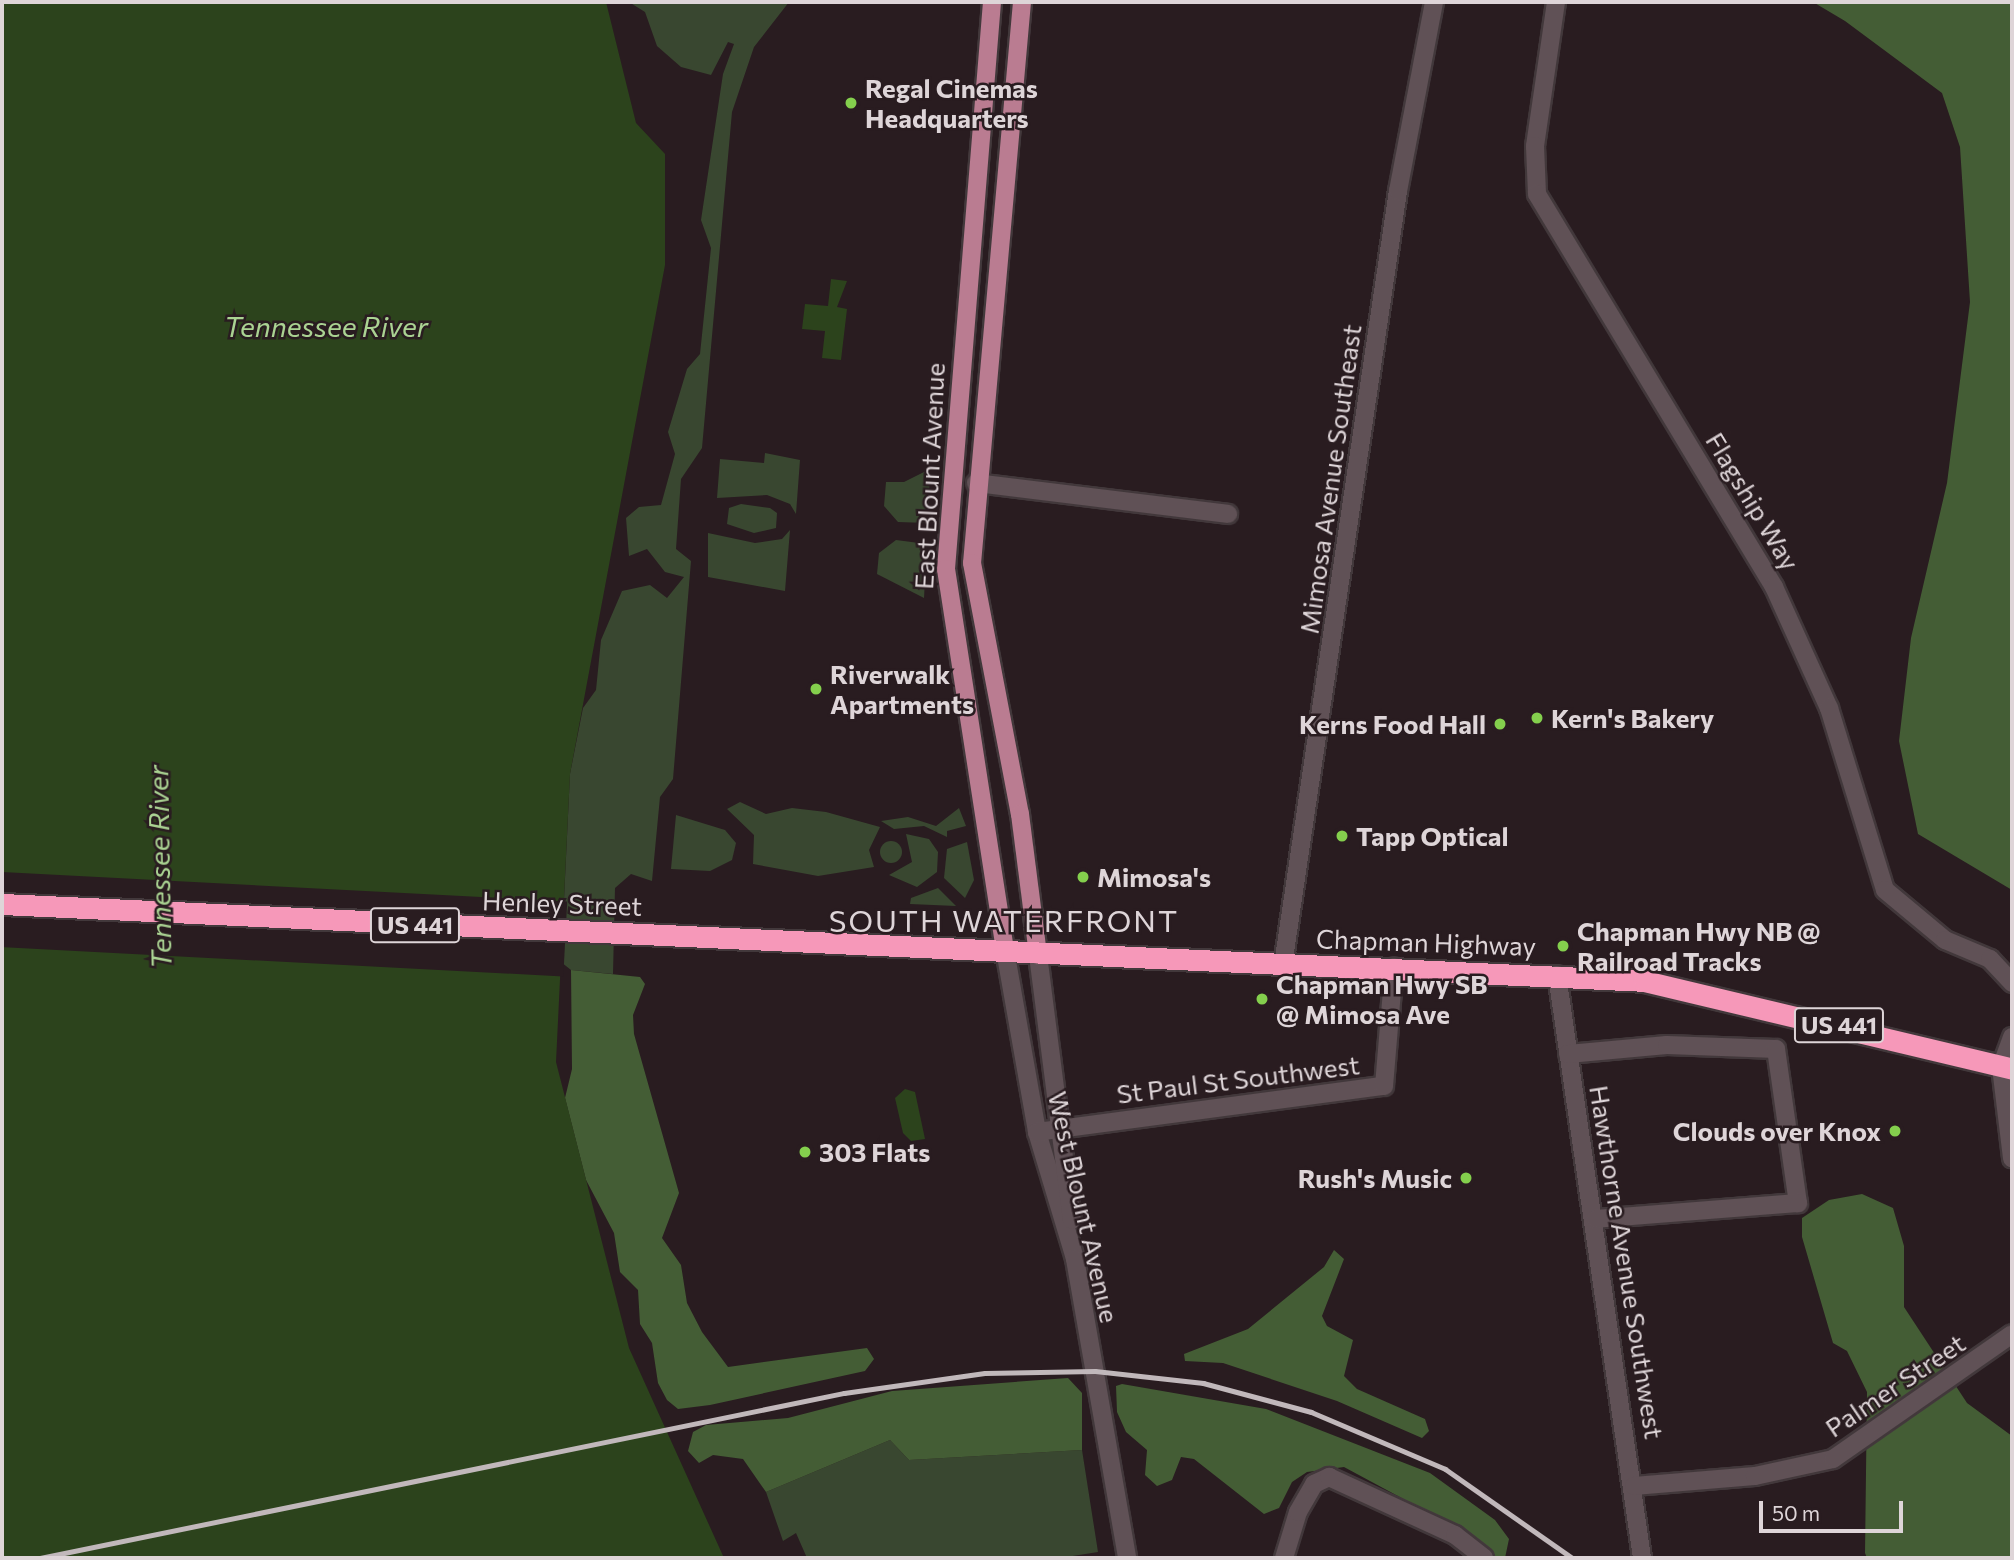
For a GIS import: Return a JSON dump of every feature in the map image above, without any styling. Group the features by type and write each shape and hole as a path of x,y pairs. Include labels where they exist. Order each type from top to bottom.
{"highway":[{"name":"Henley Street","path":"2,904 828,940"},
{"name":"Chapman Highway","path":"828,940 1005,950 1038,955 1394,967 1644,982 2007,1068"}],"main road":[{"name":"East Blount Avenue","path":"992,2 981,156 951,479 948,613 991,834 1005,950"},
{"path":"1023,2 976,483 977,605 1020,814 1038,955"},
{"path":"981,156 1006,159"},
{"path":"951,479 976,483"},
{"path":"948,613 977,605"}],"street":[{"name":"Mimosa Avenue Southeast","path":"1283,965 1398,191 1434,2"},
{"name":"Flagship Way","path":"1556,2 1535,146 1537,194 1774,587 1829,708 1885,890 1945,940 1990,959 2012,983"},
{"path":"976,483 1228,514"},
{"name":"West Blount Avenue","path":"1005,950 1037,1132 1075,1259 1127,1558"},
{"path":"1038,955 1063,1129 1075,1259"},
{"name":"St Paul St Southwest","path":"1063,1129 1384,1086 1394,967"},
{"name":"Hawthorne Avenue Southwest","path":"1557,975 1596,1219 1642,1558"},
{"path":"2012,1037 2007,1068 2012,1158"},
{"path":"1569,1055 1667,1045 1776,1049 1798,1203 1596,1219"},
{"path":"1037,1132 1063,1129"},
{"name":"Palmer Street","path":"1634,1486 1755,1476 1833,1459 2012,1334"},
{"path":"1284,1558 1298,1512 1314,1484 1329,1478 1455,1535 1484,1558"}],"shaded area":[{"path":"629,2 789,2 754,47 732,112 702,448 681,479 676,549 691,561 673,779 660,797 652,881 631,874 615,888 613,974 571,970 561,962 570,774 583,708 596,690 601,640 622,591 650,585 667,598 684,577 665,572 647,549 629,556 626,518 639,507 661,505 675,454 668,432 687,369 700,354 711,248 701,220 723,74 734,44 728,42 711,75 681,67 657,46 645,12"},
{"path":"1813,2 2012,2 2012,890 1918,834 1899,741 1911,638 1947,483 1970,302 1960,147 1942,93 1845,21"},
{"path":"765,453 800,460 796,514 790,504 767,495 717,498 720,459 764,463"},
{"path":"930,469 928,523 898,522 884,506 886,482 904,482"},
{"path":"741,504 770,508 777,513 776,528 754,533 727,524 729,508"},
{"path":"790,530 785,591 708,577 708,533 755,543 782,539"},
{"path":"896,540 927,544 924,598 877,574 879,553"},
{"path":"740,802 766,814 792,808 826,812 880,827 869,850 874,867 818,876 753,864 754,835 727,809"},
{"path":"959,808 966,826 947,831 947,837 924,826 894,829 881,821 908,817 936,826"},
{"path":"676,815 725,830 736,843 732,860 710,871 671,869"},
{"path":"906,834 929,839 938,852 937,872 917,887 889,875 912,862"},
{"path":"891,841 901,848 902,852 895,862 891,863 881,856 880,852 887,842"},
{"path":"967,842 974,880 965,898 944,878 947,849"},
{"path":"938,888 956,906 910,904 911,898"},
{"path":"571,970 640,977 645,984 633,1015 634,1034 679,1193 662,1238 681,1265 687,1303 702,1332 728,1367 867,1348 874,1359 865,1371 710,1405 678,1409 667,1400 658,1383 652,1343 640,1324 638,1290 620,1272 614,1233 586,1180 565,1098 572,1069"},
{"path":"1862,1194 1893,1208 1904,1246 1904,1307 1967,1403 2012,1436 2012,1558 1867,1558 1867,1392 1847,1351 1833,1343 1802,1237 1802,1218 1829,1200"},
{"path":"1334,1250 1344,1259 1322,1316 1327,1326 1353,1340 1344,1376 1357,1389 1425,1419 1429,1431 1422,1438 1337,1401 1223,1363 1185,1361 1184,1354 1248,1329 1324,1267"},
{"path":"1068,1378 1082,1393 1082,1450 909,1460 890,1440 766,1492 743,1459 713,1455 699,1463 688,1451 693,1432 706,1425 788,1418 892,1391"},
{"path":"1122,1384 1266,1409 1430,1473 1495,1520 1509,1539 1505,1558 1493,1558 1461,1530 1344,1467 1307,1472 1292,1482 1279,1508 1264,1514 1194,1459 1181,1457 1172,1480 1157,1486 1145,1475 1147,1450 1126,1432 1117,1412 1116,1386"},
{"path":"890,1440 909,1460 1082,1450 1098,1552 1060,1558 807,1558 796,1533 783,1541 766,1492"}],"water":[{"name":"Tennessee River","path":"2,2 606,2 636,123 665,154 665,265 570,774 556,1062 629,1348 724,1558 2,1558"},
{"path":"831,279 847,281 837,307 847,309 841,360 822,358 825,331 802,329 805,304 828,306"},
{"path":"905,1089 915,1092 925,1139 911,1141 903,1133 895,1098"}],"pier":[{"path":"2,872 567,902 563,977 2,947"}],"railway":[{"path":"40,1558 844,1393 985,1373 1095,1371 1203,1383 1311,1412 1445,1469 1572,1558"}],"place":[{"name":"Regal Cinemas Headquarters","path":"851,103"},
{"name":"Riverwalk Apartments","path":"816,689"},
{"name":"Kern's Bakery","path":"1537,718"},
{"name":"Kerns Food Hall","path":"1500,724"},
{"name":"Tapp Optical","path":"1342,836"},
{"name":"Mimosa's","path":"1083,877"},
{"name":"Chapman Hwy NB @ Railroad Tracks","path":"1563,946"},
{"name":"Chapman Hwy SB @ Mimosa Ave","path":"1262,999"},
{"name":"Clouds over Knox","path":"1895,1131"},
{"name":"303 Flats","path":"805,1152"},
{"name":"Rush's Music","path":"1466,1178"}],"district":[{"name":"SOUTH WATERFRONT","path":"1004,920"}]}
